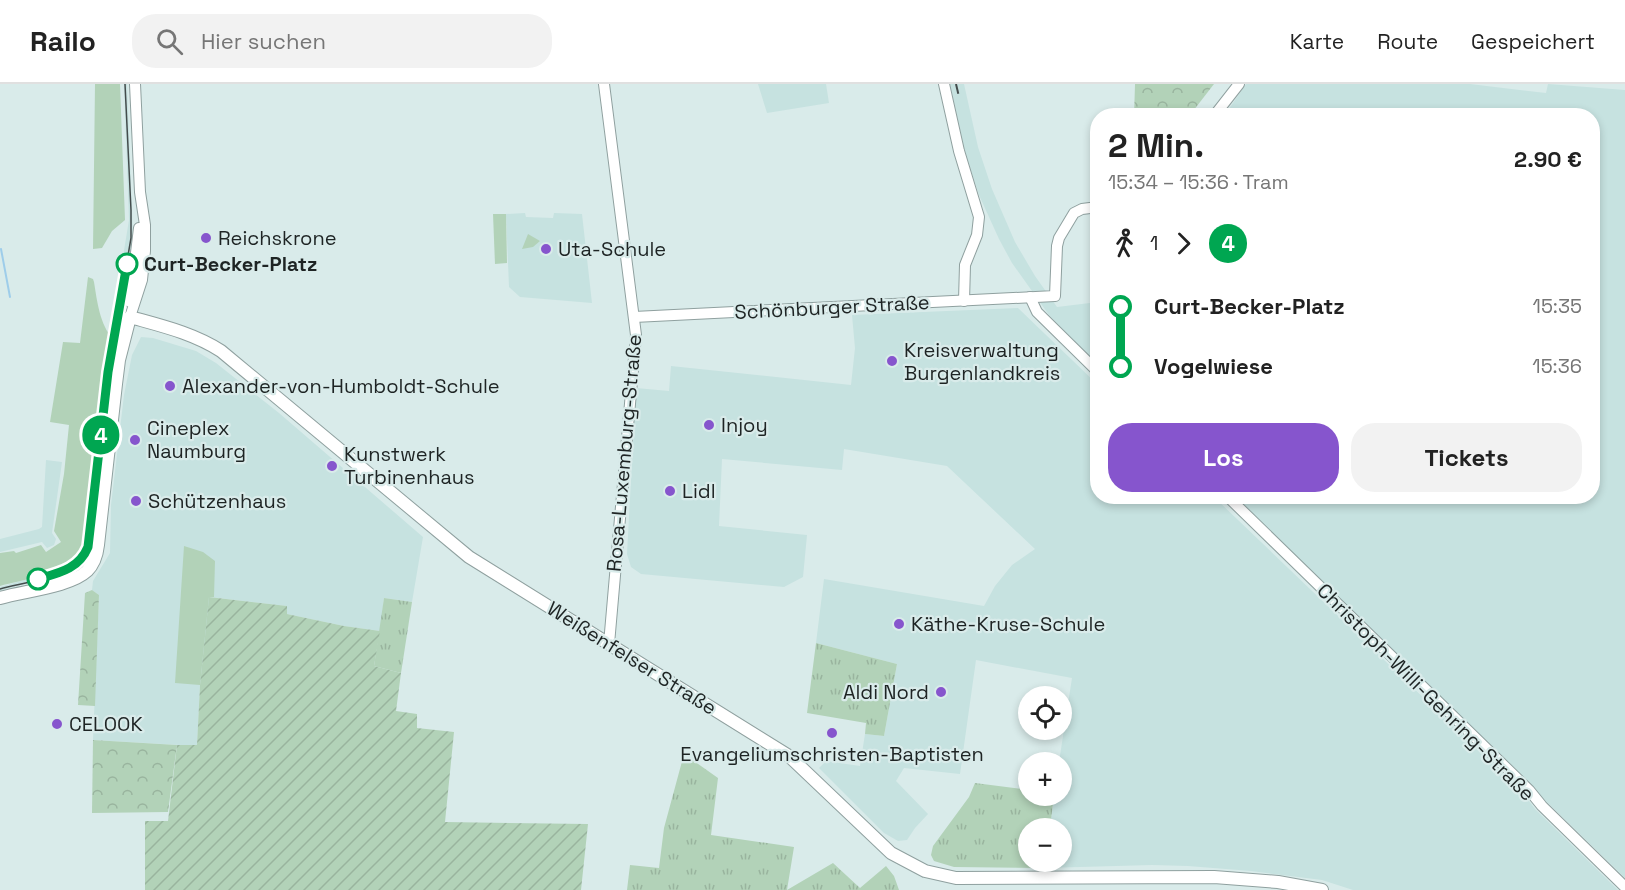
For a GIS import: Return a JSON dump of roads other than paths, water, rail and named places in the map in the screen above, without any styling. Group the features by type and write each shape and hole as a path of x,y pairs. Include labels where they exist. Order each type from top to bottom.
{"main road":[{"path":"0,598 72,580 86,572 94,560 98,545 119,360 142,280 145,251 146,225 141,204 135,84"},
{"name":"Rosa-Luxemburg-Straße","path":"604,84 634,317 635,356 609,644"},
{"path":"944,84 958,151 979,217 977,235 964,265 964,301"},
{"path":"1220,108 1239,84"},
{"name":"Schönburger Straße","path":"634,317 1055,296 1056,246 1059,238 1074,213 1090,208"},
{"path":"1030,297 1037,312 1090,364"},
{"name":"Weißenfelser Straße","path":"130,317 203,340 221,351 469,557 789,756 884,848 918,868 956,878 1171,876 1248,879 1322,890"},
{"name":"Christoph-Willi-Gehring-Straße","path":"1235,504 1529,790 1542,806 1625,887"}],"waterway":[{"path":"1,249 10,297"}],"tram line":[{"path":"0,589 62,572 73,566 88,547 108,372 131,238 125,84"},
{"name":"4","path":"38,579 69,569 81,559 88,547 108,372 127,264"}],"railway":[{"path":"956,84 960,101"}],"place":[{"name":"Reichskrone","path":"206,238"},
{"name":"Uta-Schule","path":"546,249"},
{"name":"Curt-Becker-Platz","path":"127,264"},
{"name":"Kreisverwaltung Burgenlandkreis","path":"892,361"},
{"name":"Alexander-von-Humboldt-Schule","path":"170,386"},
{"name":"Injoy","path":"709,425"},
{"name":"Cineplex Naumburg","path":"135,440"},
{"name":"Kunstwerk Turbinenhaus","path":"332,466"},
{"name":"Lidl","path":"670,491"},
{"name":"Schützenhaus","path":"136,501"},
{"name":"Käthe-Kruse-Schule","path":"899,624"},
{"name":"Aldi Nord","path":"941,692"},
{"name":"CELOOK","path":"57,724"},
{"name":"Evangeliumschristen-Baptisten","path":"832,733"}]}
